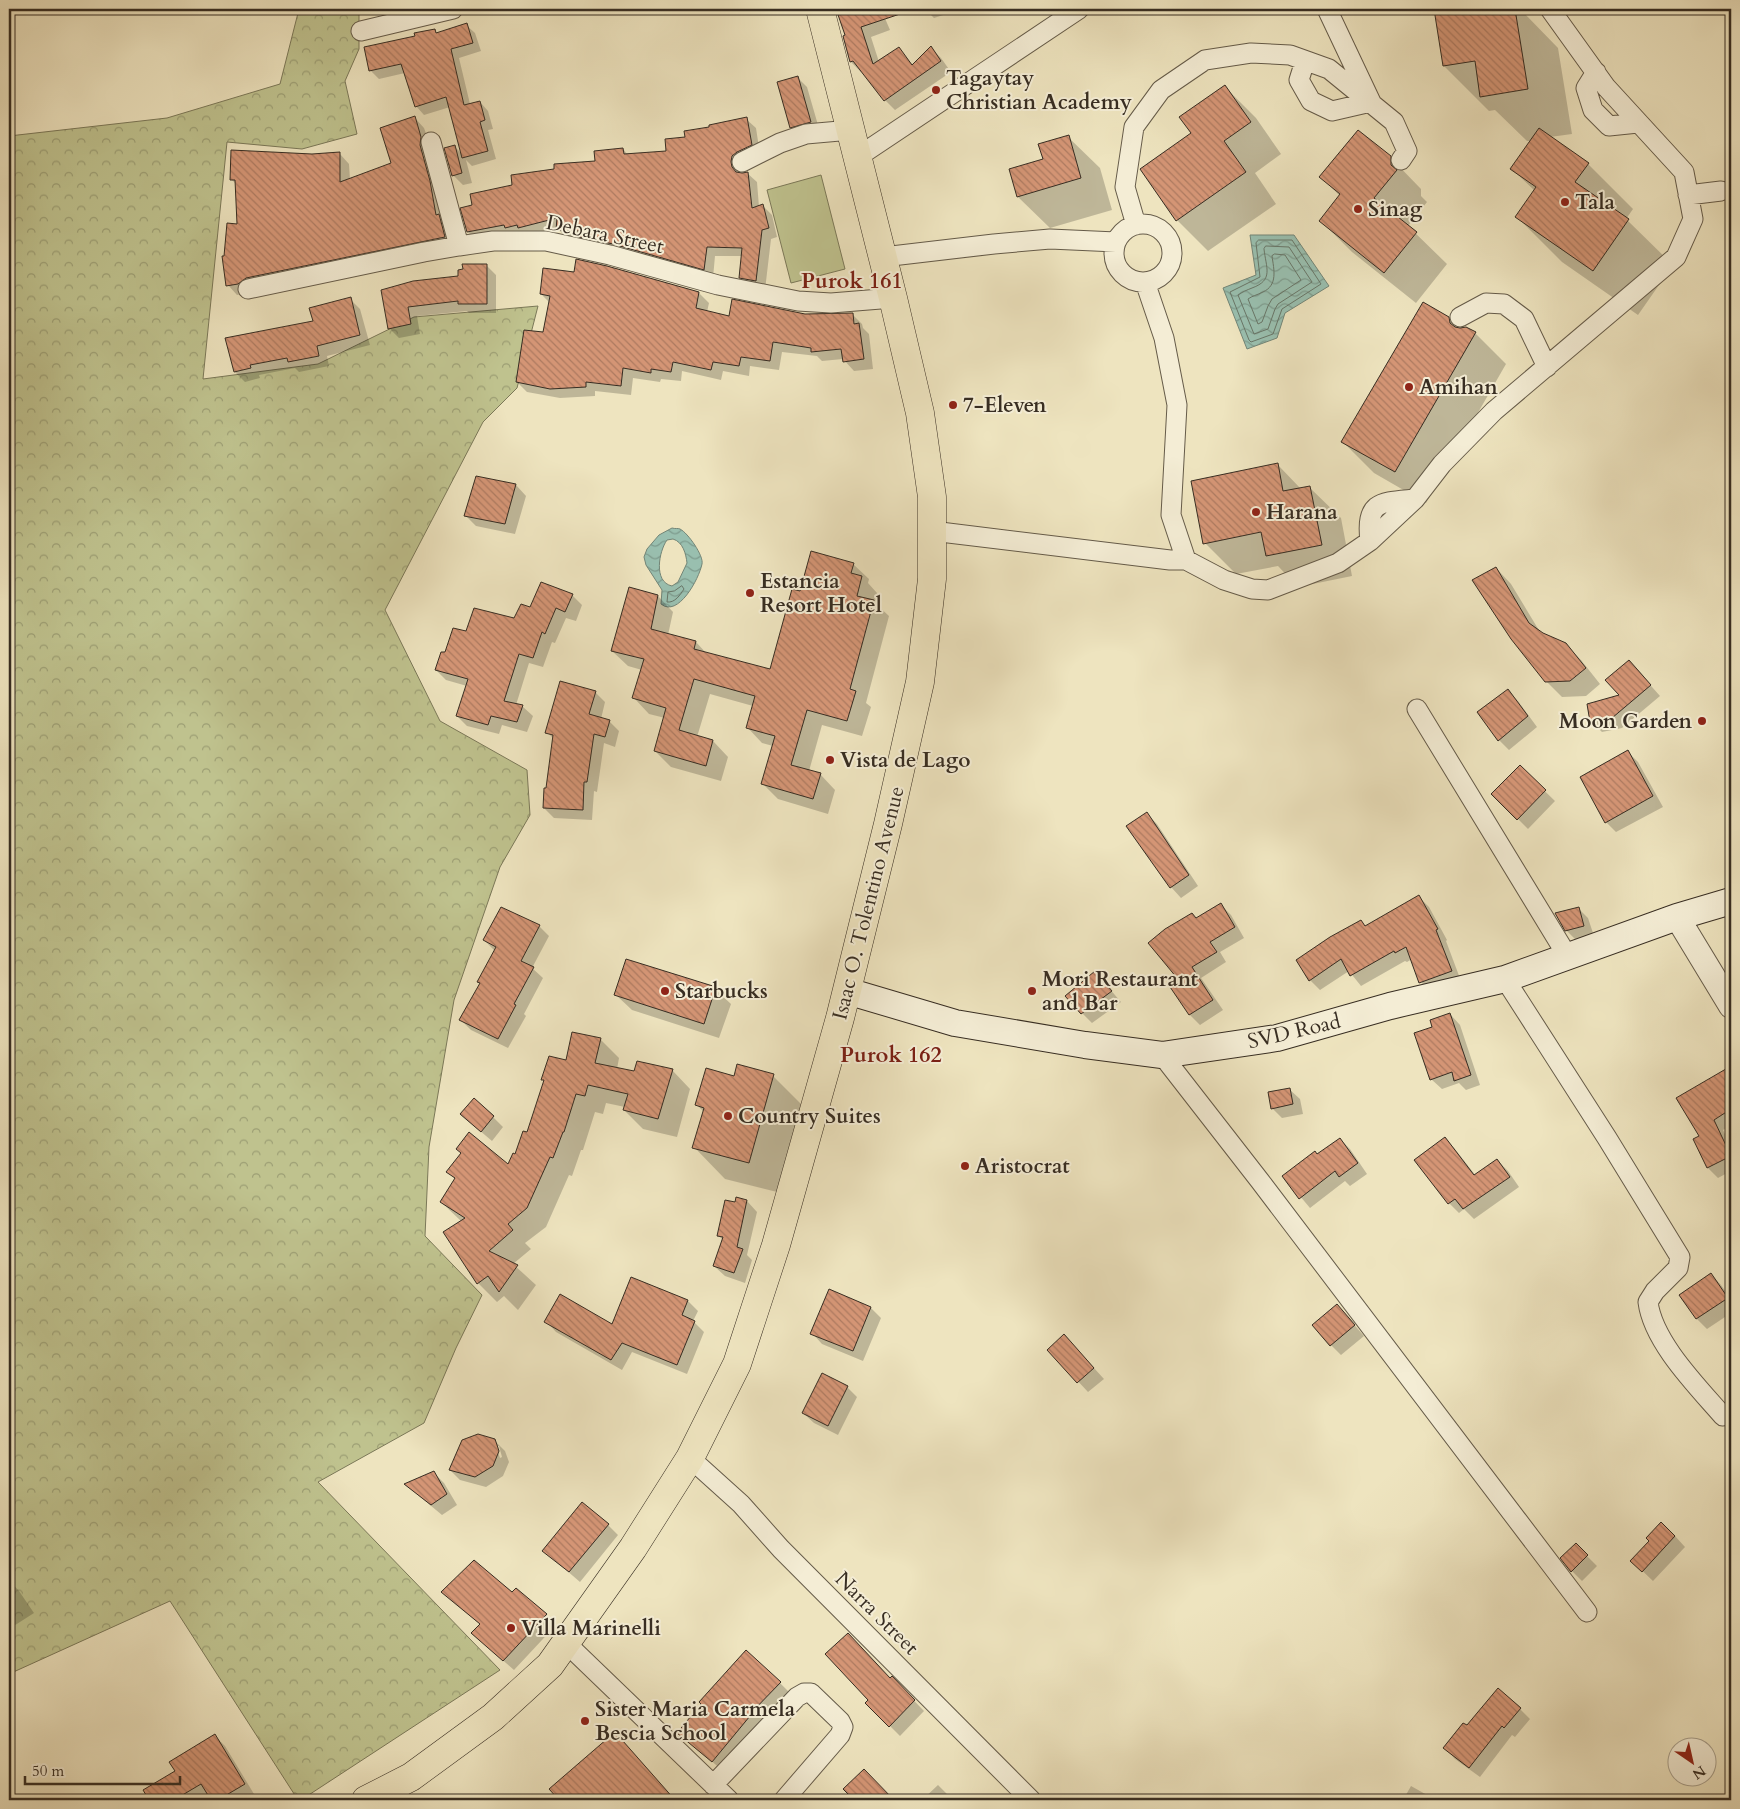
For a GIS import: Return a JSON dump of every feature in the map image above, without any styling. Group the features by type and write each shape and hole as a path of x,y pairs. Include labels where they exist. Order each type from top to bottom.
{"main road":[{"name":"Isaac O. Tolentino Avenue","path":"366,1800 411,1777 493,1717 550,1665 632,1548 690,1458 737,1364 776,1245 847,991 888,824 920,682 932,579 932,497 920,413 883,257 820,9"},
{"name":"SVD Road","path":"847,991 956,1023 1162,1056 1277,1038 1390,1006 1505,980 1677,917 1731,901"}],"street":[{"path":"361,31 434,11 453,9"},
{"path":"859,163 862,154 1079,9"},
{"path":"1328,9 1371,102"},
{"path":"932,532 1170,560 1186,560 1224,580 1252,589 1268,590 1338,563 1370,541 1415,499 1442,464 1494,411 1676,257 1693,219 1684,172 1638,123 1596,72 1550,9"},
{"path":"1136,226 1125,187 1134,127 1161,90 1205,60 1251,53 1290,55 1329,69 1394,122 1406,151 1401,160"},
{"path":"1306,61 1299,80 1310,101 1332,110 1371,102"},
{"path":"1596,72 1586,88 1593,110 1609,126 1638,123"},
{"path":"742,162 780,143 806,134 851,130"},
{"path":"431,142 459,246"},
{"path":"1688,195 1721,191"},
{"path":"1146,225 1155,227 1163,232 1171,249 1171,259 1168,268 1154,280 1144,282 1126,277 1119,270 1115,262 1116,242 1128,229 1136,226 1146,225"},
{"path":"883,257 1050,239 1116,242"},
{"name":"Debara Street","path":"248,289 459,246 493,241 546,241 610,255 718,285 798,301 831,303 893,298"},
{"path":"1144,282 1164,338 1177,404 1171,515 1186,560"},
{"path":"1460,317 1486,303 1504,304 1524,319 1547,367"},
{"path":"1417,709 1568,957"},
{"path":"1677,917 1731,1006"},
{"path":"1505,980 1607,1138 1680,1257 1678,1268 1648,1302 1649,1315 1672,1356 1723,1416"},
{"path":"1162,1056 1260,1181 1586,1612"},
{"name":"Narra Street","path":"690,1458 741,1504 781,1549 1031,1800"},
{"path":"566,1643 729,1800"},
{"path":"713,1785 797,1697 804,1693 811,1693 840,1721 843,1727 840,1735 784,1800"}],"green space":[{"path":"299,9 359,9 359,49 345,81 357,134 302,149 227,142 203,379 318,364 414,317 538,306 517,388 483,422 385,610 440,721 527,770 530,815 500,867 454,1000 429,1147 425,1236 482,1295 456,1348 424,1423 318,1482 500,1670 301,1800 298,1800 170,1601 9,1674 9,136 167,118 280,84"},
{"path":"821,175 845,269 791,283 767,190"}],"water":[{"path":"1250,235 1294,235 1329,286 1285,313 1277,338 1247,349 1223,288 1256,275"},
{"path":"672,528 680,529 695,545 702,560 697,579 687,595 674,606 668,607 661,604 662,590 646,565 644,557 647,549 659,535","holes":["673,539 683,549 687,563 678,582 672,586 662,579 659,566 662,551 667,540"]}],"building":[{"path":"836,9 905,9 906,12 861,27 873,64 899,47 912,65 931,46 941,61 884,101 853,61 850,62 843,36 845,35"},
{"path":"1434,9 1515,9 1528,89 1480,97 1475,61 1443,66"},
{"path":"467,23 473,43 451,49 464,105 480,101 485,120 480,122 488,151 462,158 446,97 415,107 401,64 369,71 364,47 415,36 414,33 435,29 436,33"},
{"path":"798,76 811,122 790,128 777,82"},
{"path":"1225,85 1251,122 1224,141 1246,172 1176,221 1140,169 1191,133 1179,117"},
{"path":"415,116 421,137 420,145 430,181 436,215 439,214 445,237 246,278 238,284 226,286 222,256 224,256 227,223 237,224 235,180 230,180 231,150 312,154 340,152 340,182 391,163 380,128"},
{"path":"747,117 752,145 732,156 731,162 736,172 748,172 752,208 763,204 769,228 762,230 756,281 739,278 742,248 707,247 704,270 613,244 579,237 580,231 556,230 557,218 518,228 517,225 505,228 504,225 467,232 460,208 472,205 470,194 512,185 511,175 554,169 554,164 595,161 594,151 623,148 624,154 666,151 665,139 685,137 684,131 709,127 709,125"},
{"name":"Tala","path":"1539,128 1589,163 1575,182 1629,219 1593,271 1515,217 1536,187 1510,169"},
{"name":"Sinag","path":"1358,130 1391,156 1391,165 1397,170 1374,198 1417,232 1384,273 1319,221 1340,194 1319,177"},
{"path":"1069,135 1081,178 1017,197 1009,169 1043,159 1038,144"},
{"path":"455,145 462,173 452,176 444,148"},
{"path":"576,259 699,292 696,308 729,316 732,299 805,314 853,313 854,324 859,323 864,359 843,362 841,349 811,352 811,348 773,342 770,361 741,357 739,366 713,362 711,370 673,362 671,372 651,369 651,373 623,368 621,386 586,382 586,387 550,389 516,382 524,330 543,332 550,296 540,294 543,268 574,272"},
{"path":"462,264 487,264 487,304 458,304 458,301 408,307 411,324 388,329 381,290 413,281 458,276 458,270 463,269"},
{"path":"351,297 360,335 317,346 319,356 288,362 287,358 250,365 251,368 234,372 225,338 313,321 309,308"},
{"name":"Amihan","path":"1423,302 1449,317 1450,323 1455,327 1466,327 1476,332 1395,472 1341,442"},
{"name":"Harana","path":"1278,463 1283,491 1310,486 1322,545 1266,556 1261,532 1203,544 1191,481"},
{"path":"476,476 516,484 505,524 464,516"},
{"path":"811,551 854,563 851,573 862,576 857,596 874,600 850,689 856,691 847,721 807,710 791,765 821,773 813,799 761,784 775,736 746,728 755,696 694,679 679,730 713,740 706,766 654,751 666,708 632,698 644,659 611,651 629,587 658,595 651,629 696,641 694,649 770,669 792,589 800,591"},
{"path":"1496,567 1529,623 1543,633 1566,643 1586,668 1570,681 1545,682 1511,639 1472,580"},
{"path":"541,582 573,594 565,612 556,608 545,634 542,632 533,658 519,654 504,701 523,705 517,722 491,716 488,725 456,716 468,679 435,670 441,652 445,652 453,628 466,631 474,608 514,618 521,604 530,607"},
{"path":"1629,660 1651,685 1612,718 1590,722 1587,704 1619,695 1605,680"},
{"path":"560,681 596,691 589,714 610,720 605,737 594,734 587,782 584,782 583,810 543,808 544,788 546,788 553,735 545,733"},
{"path":"1508,689 1528,716 1498,741 1477,712"},
{"path":"1628,750 1653,796 1605,823 1580,777"},
{"path":"1520,765 1546,790 1517,820 1491,794"},
{"path":"1147,812 1189,875 1170,888 1126,826"},
{"path":"1419,895 1438,929 1436,930 1452,971 1419,983 1406,947 1395,953 1394,951 1350,976 1341,959 1309,981 1296,960 1330,937 1361,920 1365,926"},
{"path":"1221,903 1235,927 1210,942 1217,952 1192,967 1213,1000 1189,1015 1168,984 1177,978 1148,943 1165,929 1192,913 1196,918"},
{"path":"501,907 540,925 521,961 534,967 498,1039 459,1020 480,983 477,982 496,947 483,940"},
{"path":"1579,907 1584,926 1565,931 1555,913"},
{"name":"Starbucks","path":"626,959 716,987 704,1024 614,995"},
{"path":"1095,971 1112,991 1081,1014 1065,996"},
{"path":"1450,1013 1471,1075 1454,1081 1452,1072 1430,1080 1414,1033 1432,1027 1430,1020"},
{"path":"572,1032 601,1038 595,1063 634,1071 637,1061 673,1069 658,1119 623,1110 628,1094 588,1085 585,1096 576,1094 564,1132 553,1158 550,1157 527,1208 508,1224 513,1230 489,1251 518,1265 499,1292 488,1276 477,1284 443,1232 465,1218 440,1202 455,1178 446,1172 461,1153 456,1149 469,1132 508,1164 513,1153 515,1154 523,1131 527,1132 544,1080 541,1080 549,1056 566,1060"},
{"path":"737,1064 774,1074 749,1163 692,1148 704,1108 695,1105 706,1068 734,1076"},
{"path":"1731,1066 1731,1109 1714,1120 1731,1156 1707,1168 1693,1139 1699,1136 1676,1098"},
{"path":"1290,1088 1293,1104 1271,1109 1268,1092"},
{"path":"474,1098 494,1116 481,1132 460,1114"},
{"path":"1445,1137 1474,1175 1497,1159 1510,1177 1463,1209 1455,1199 1448,1204 1414,1160"},
{"path":"1340,1138 1358,1163 1339,1177 1335,1171 1299,1199 1282,1176 1315,1151 1317,1154"},
{"path":"736,1197 747,1200 737,1247 743,1249 734,1273 713,1266 723,1237 717,1236 725,1200 735,1202"},
{"path":"1711,1273 1728,1298 1696,1319 1679,1295"},
{"path":"631,1277 688,1300 682,1315 695,1321 677,1365 622,1343 611,1360 544,1322 560,1294 612,1324"},
{"path":"829,1289 871,1307 853,1351 810,1334"},
{"path":"1337,1304 1355,1325 1330,1346 1312,1325"},
{"path":"1064,1334 1094,1368 1077,1383 1047,1350"},
{"path":"822,1373 848,1386 828,1426 802,1413"},
{"path":"478,1434 495,1439 499,1451 493,1466 475,1477 449,1470 462,1440"},
{"path":"434,1471 447,1494 431,1505 404,1484"},
{"path":"582,1502 609,1524 569,1572 542,1551"},
{"path":"1661,1522 1675,1536 1642,1572 1630,1561 1649,1541 1646,1538"},
{"path":"1576,1543 1588,1555 1571,1572 1560,1558"},
{"path":"474,1560 512,1592 516,1588 547,1614 503,1661 471,1633 480,1624 441,1592"},
{"path":"848,1633 890,1678 892,1676 915,1700 889,1727 865,1703 868,1700 825,1654"},
{"path":"746,1650 781,1682 749,1715 712,1762 677,1733 701,1704 699,1702"},
{"path":"1498,1688 1521,1708 1504,1728 1502,1726 1469,1768 1443,1748 1463,1723 1467,1725"},
{"path":"615,1732 675,1800 559,1800 549,1789"},
{"path":"215,1734 245,1784 218,1800 211,1800 201,1784 174,1800 149,1800 143,1790 175,1771 169,1762"},
{"path":"864,1769 894,1800 854,1800 843,1789"}],"place":[{"name":"Tagaytay Christian Academy","path":"936,90"},
{"name":"Tala","path":"1565,202"},
{"name":"Sinag","path":"1358,209"},
{"name":"Amihan","path":"1409,387"},
{"name":"7-Eleven","path":"953,405"},
{"name":"Harana","path":"1256,512"},
{"name":"Estancia Resort Hotel","path":"750,593"},
{"name":"Moon Garden","path":"1702,721"},
{"name":"Vista de Lago","path":"830,760"},
{"name":"Starbucks","path":"665,991"},
{"name":"Mori Restaurant and Bar","path":"1032,991"},
{"name":"Country Suites","path":"728,1116"},
{"name":"Aristocrat","path":"965,1166"},
{"name":"Villa Marinelli","path":"511,1628"},
{"name":"Sister Maria Carmela Bescia School","path":"585,1721"}],"district":[{"name":"Purok 161","path":"852,280"},
{"name":"Purok 162","path":"891,1054"}]}
